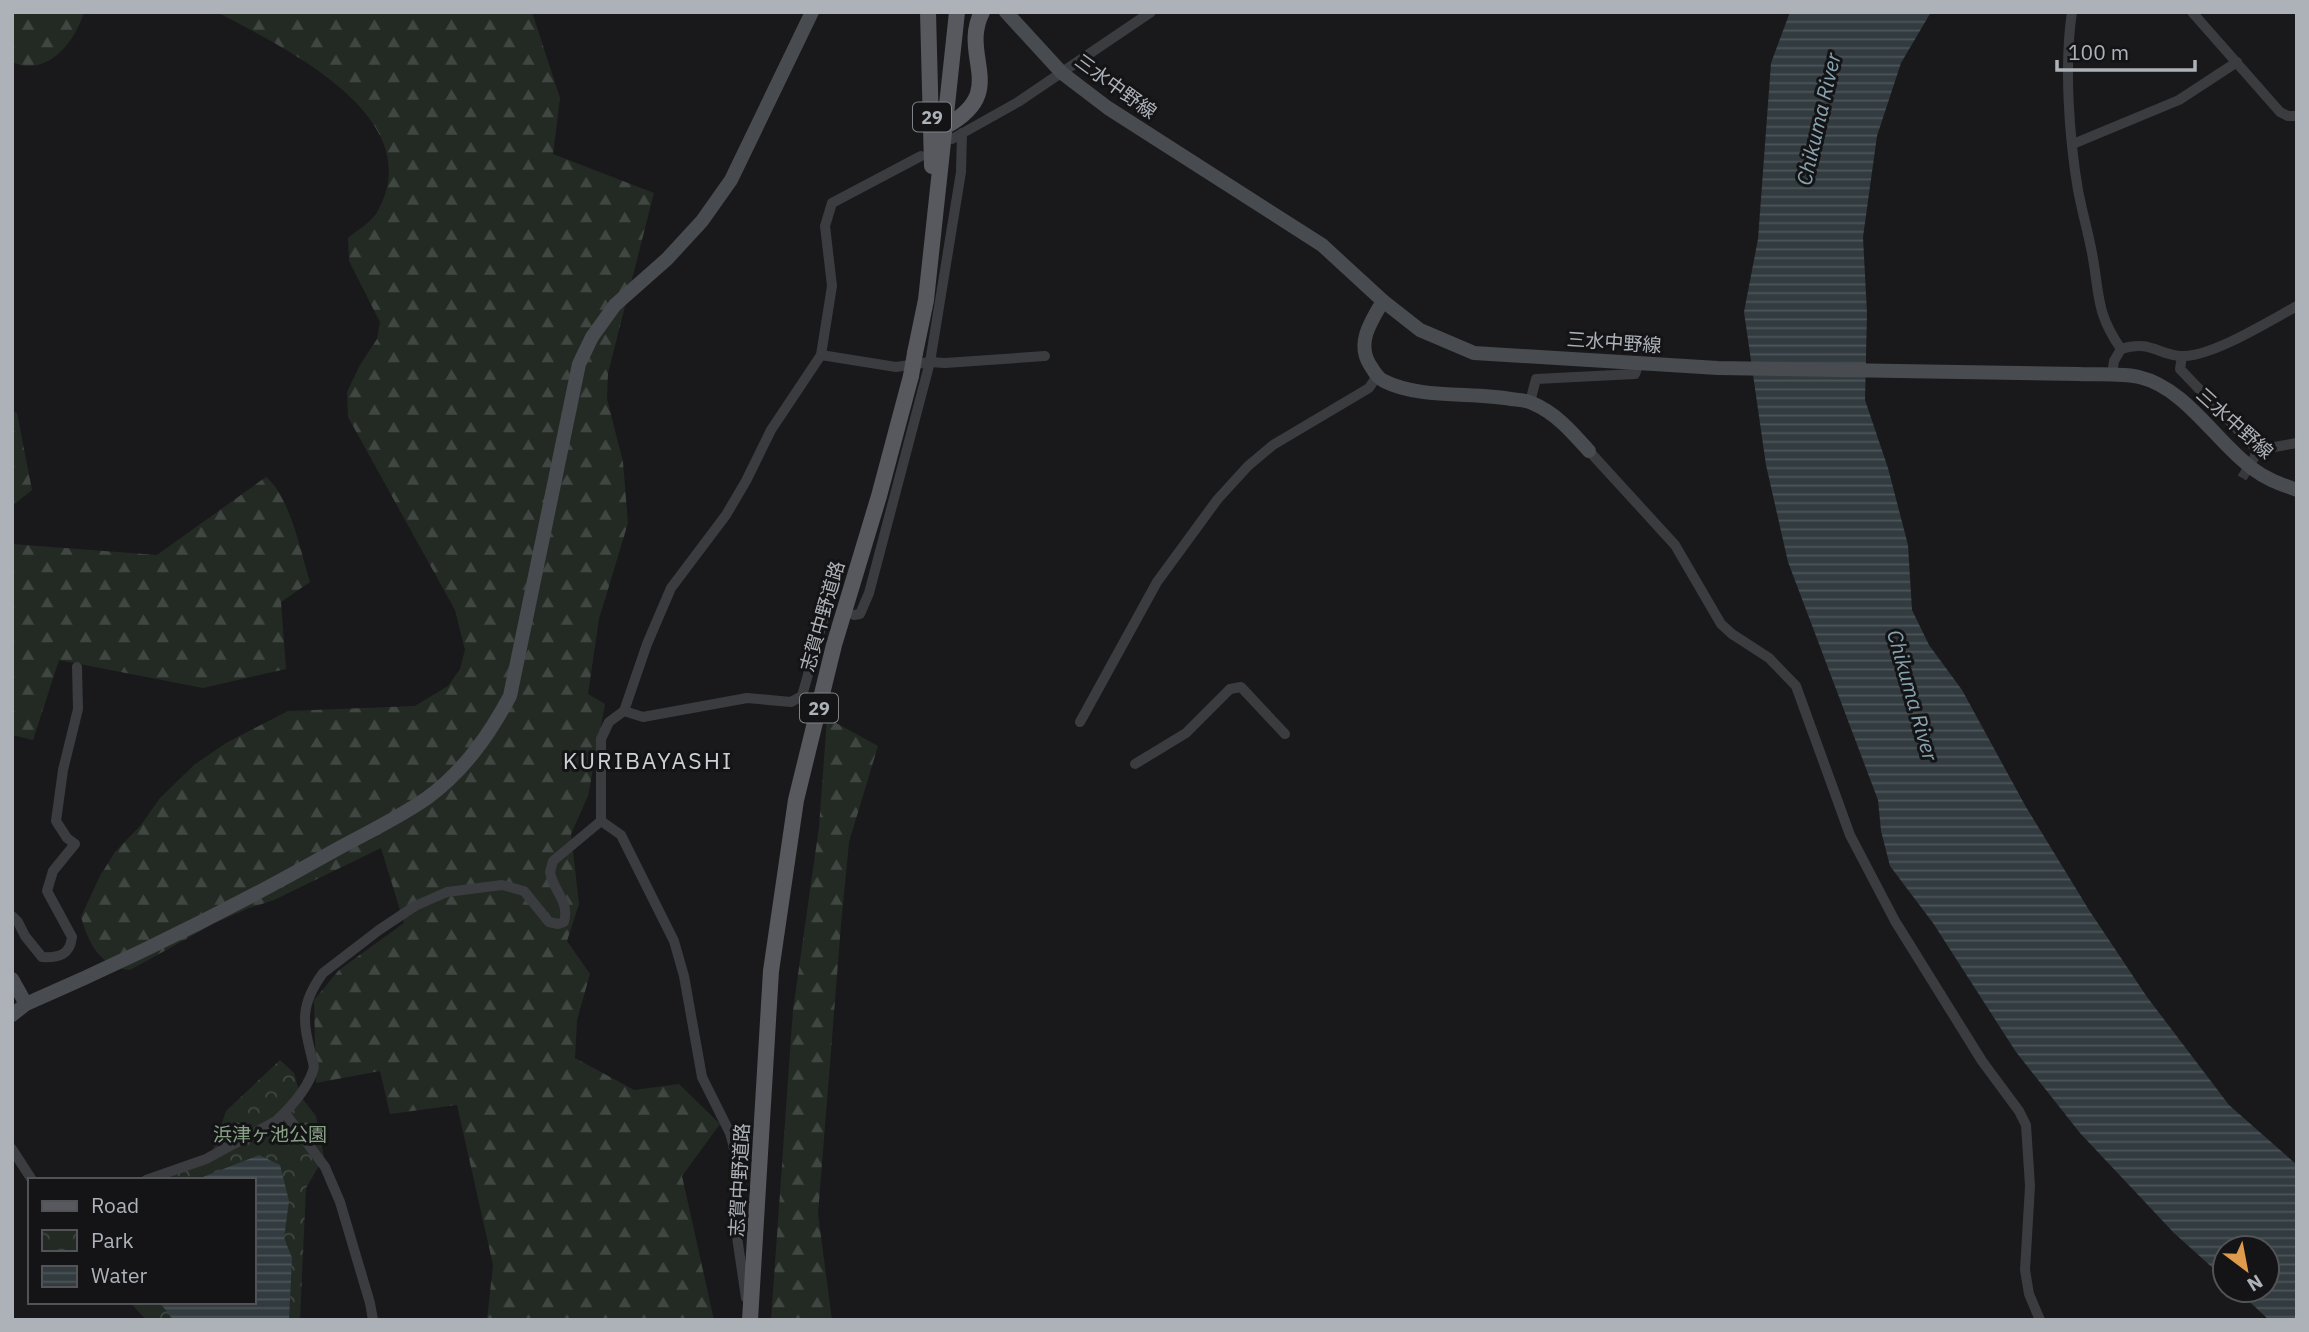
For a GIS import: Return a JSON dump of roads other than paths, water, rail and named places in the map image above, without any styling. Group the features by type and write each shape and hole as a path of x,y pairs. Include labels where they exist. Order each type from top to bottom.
{"main road":[{"name":"29","path":"928,12 935,221"},
{"name":"志賀中野道路","path":"750,1320 771,971 796,800 834,645 879,496 911,376 926,300 935,221 953,133 957,12"},
{"name":"29","path":"953,133 978,96 980,82 977,29 982,12"}],"street":[{"path":"12,1015 26,1004 128,960 252,898 428,797 478,750 510,696 579,364 592,337 615,305 667,258 716,204 731,180 812,12"},
{"name":"三水中野線","path":"1006,12 1062,73 1108,108 1322,245 1383,302 1420,330 1474,353 1718,368 2139,377 2174,395 2253,470 2297,490"},
{"path":"854,615 860,614 869,593 930,362 961,172 953,133 1062,73 1151,12"},
{"path":"2072,12 2068,64 2073,144 2099,309 2108,330 2121,349"},
{"path":"2192,12 2280,112 2297,116"},
{"path":"2073,144 2179,100 2237,62"},
{"path":"601,821 601,739 610,722 624,711 647,644 671,588 726,515 771,430 821,355 832,286 825,226 832,203 922,156"},
{"path":"1383,302 1369,323 1363,345 1367,361 1377,376 1384,382 1419,391 1492,395 1530,402 1559,418 1675,545 1721,624 1769,658 1796,686 1850,835 1895,921 1982,1061 2026,1125 2030,1186 2025,1270 2029,1294 2040,1320"},
{"path":"2112,375 2121,349 2134,345 2148,346 2182,356 2209,350 2297,306"},
{"path":"821,355 896,367 930,362 1045,356"},
{"path":"2182,356 2180,369 2185,376 2218,406 2256,454 2297,443"},
{"path":"1530,402 1536,379 1635,374 1639,363"},
{"path":"1080,722 1157,582 1217,500 1248,466 1273,445 1370,388 1377,376"},
{"path":"624,711 643,718 747,698 791,702 802,696 823,621"},
{"path":"12,916 19,922 25,936 42,957 61,956 68,951 72,937 47,891 53,871 75,844 67,838 56,821 63,770 78,709 77,667"},
{"path":"1135,764 1186,733 1230,689 1241,687 1286,734"},
{"path":"152,1178 206,1159 276,1121 285,1113 312,1075 314,1068 304,1019 308,998 323,973 406,912 447,892 502,885 524,891 549,922 564,922 565,903 551,877 553,861 601,821"},
{"path":"601,821 621,835 674,941 684,976 702,1077 733,1144 740,1216 737,1237 750,1320"},
{"path":"12,979 26,1004"},
{"path":"285,1113 325,1167 340,1202 373,1320"},
{"path":"12,1149 31,1178"}],"water":[{"name":"Chikuma River","path":"1790,12 1931,12 1901,63 1877,136 1863,237 1867,313 1865,400 1888,468 1908,545 1912,610 1929,645 1962,690 2026,807 2089,910 2147,997 2229,1105 2297,1165 2297,1320 2269,1320 2252,1304 2281,1304 2281,1234 2211,1234 2211,1266 2174,1233 2080,1133 2016,1052 1933,923 1890,866 1881,831 1878,800 1788,562 1766,465 1744,312 1758,239 1771,63"},
{"path":"259,1155 280,1165 289,1201 284,1238 292,1258 289,1320 174,1320 161,1304 256,1304 256,1178 200,1178"}],"tunnel":[{"path":"2242,478 2253,460"}],"district":[{"name":"KURIBAYASHI","path":"648,760"}],"park label":[{"name":"浜津ヶ池公園","path":"270,1134"}]}
